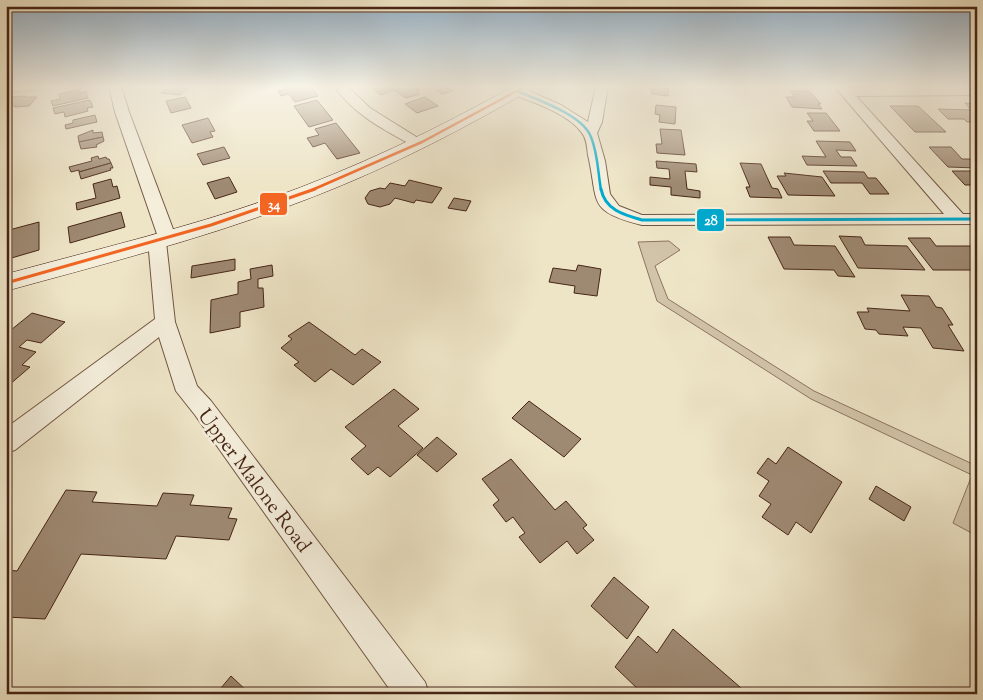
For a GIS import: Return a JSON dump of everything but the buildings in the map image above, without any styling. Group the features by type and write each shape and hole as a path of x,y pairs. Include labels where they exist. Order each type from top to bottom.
{"main road":[{"path":"6,283 240,216 332,182 467,119"}],"street":[{"name":"Upper Malone Road","path":"124,119 162,239 165,322 187,391 203,408 413,694"},
{"path":"378,119 392,129 419,142"},
{"path":"572,119 584,126 590,133 596,154 599,186 607,205 625,217 642,220 977,219"},
{"path":"590,133 596,119"},
{"path":"868,119 958,219"},
{"path":"6,442 165,322"}],"shaded area":[{"path":"669,241 680,250 655,266 668,299 814,391 977,466 977,536 953,523 972,475 811,399 657,301 638,242"}],"transit line":[{"name":"34","path":"6,283 153,243 314,190 386,159 467,119"},
{"name":"28","path":"574,119 584,126 592,139 602,194 606,202 613,209 642,220 977,219"}]}
